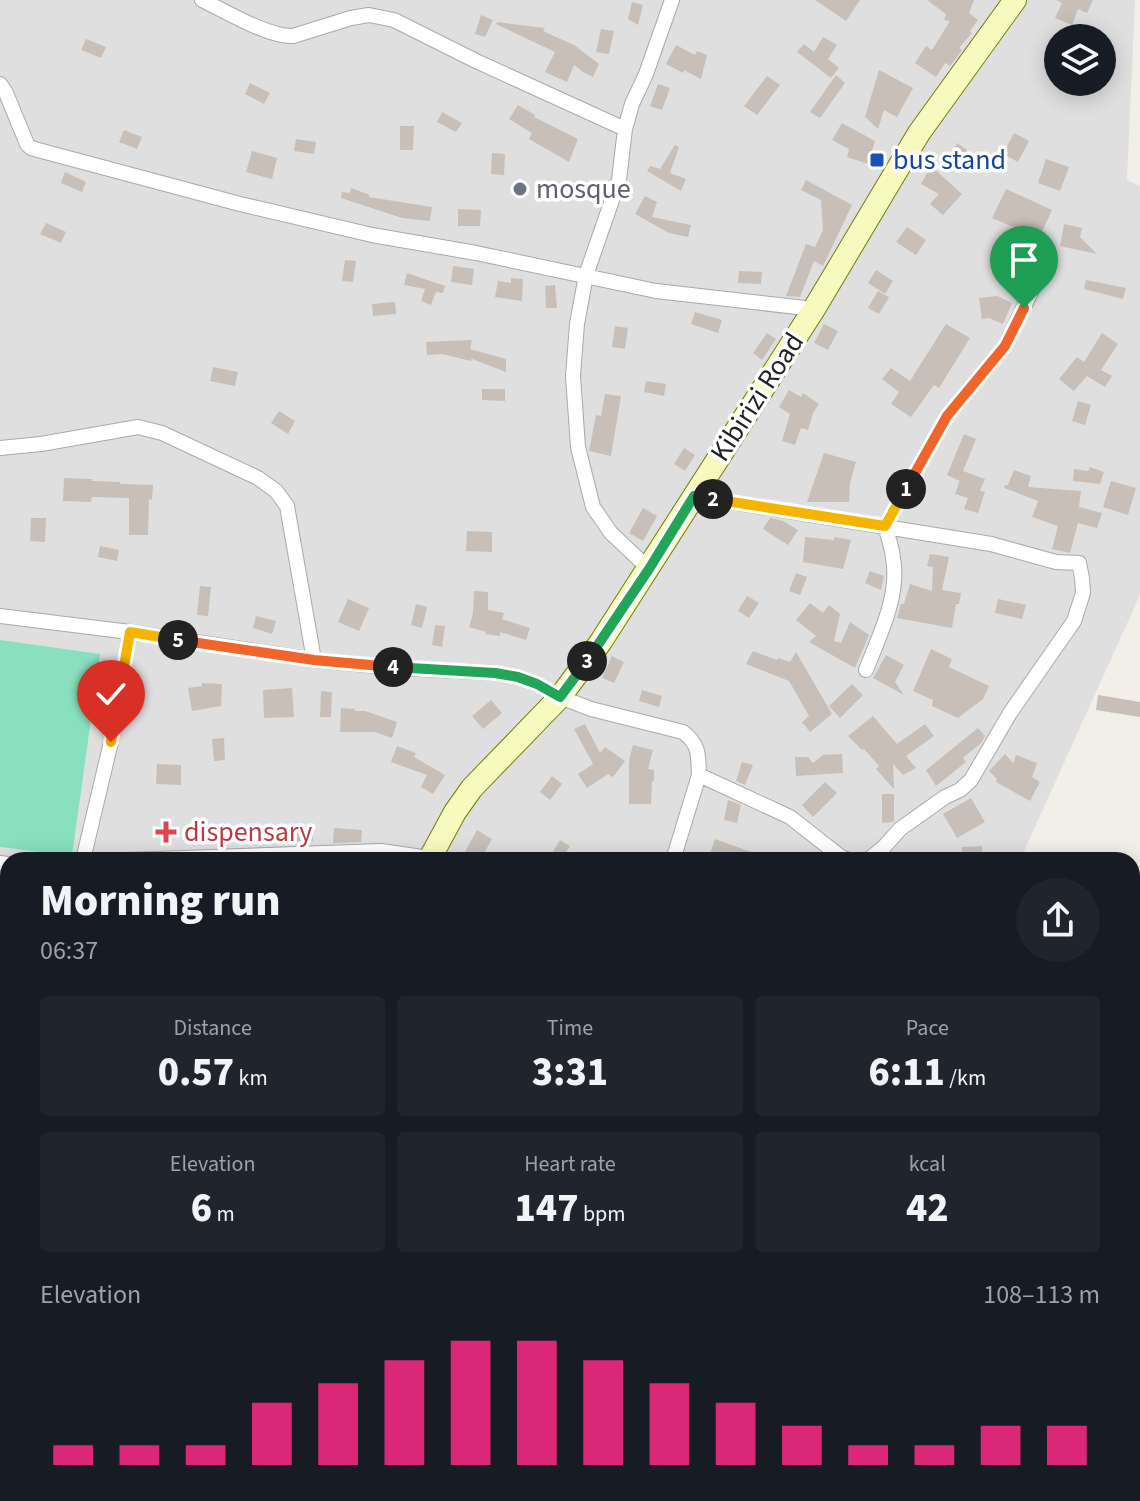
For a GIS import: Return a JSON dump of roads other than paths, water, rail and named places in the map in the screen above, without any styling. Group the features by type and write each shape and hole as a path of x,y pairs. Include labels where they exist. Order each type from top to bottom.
{"street":[{"path":"202,0 264,29 287,36 369,15 394,20 625,129"},
{"path":"649,569 611,533 593,507 578,447 573,376 577,324 586,275 619,180 625,129 632,104 672,0"},
{"name":"Kibirizi Road","path":"433,852 472,788 560,697 600,643 814,309 919,133 1015,0"},
{"path":"0,84 31,148 240,204 344,228 656,291 814,309"},
{"path":"866,670 887,618 893,587 894,560 885,526 947,416 1005,346 1034,286 1045,253"},
{"path":"0,448 138,427 162,433 258,478 276,491 287,506 314,660"},
{"path":"694,496 991,544 1056,562 1079,563 1083,593 1074,621 1010,713 971,780 960,790 924,810 878,852"},
{"path":"0,616 314,660 495,673 537,684 591,709 683,732 697,746 699,775 675,852"},
{"path":"85,852 111,742 130,632"},
{"path":"699,775 790,817 835,852"},
{"path":"353,852 387,852"}],"place":[{"name":"bus stand","path":"877,160"},
{"name":"mosque","path":"520,189"},
{"name":"dispensary","path":"166,832"}]}
